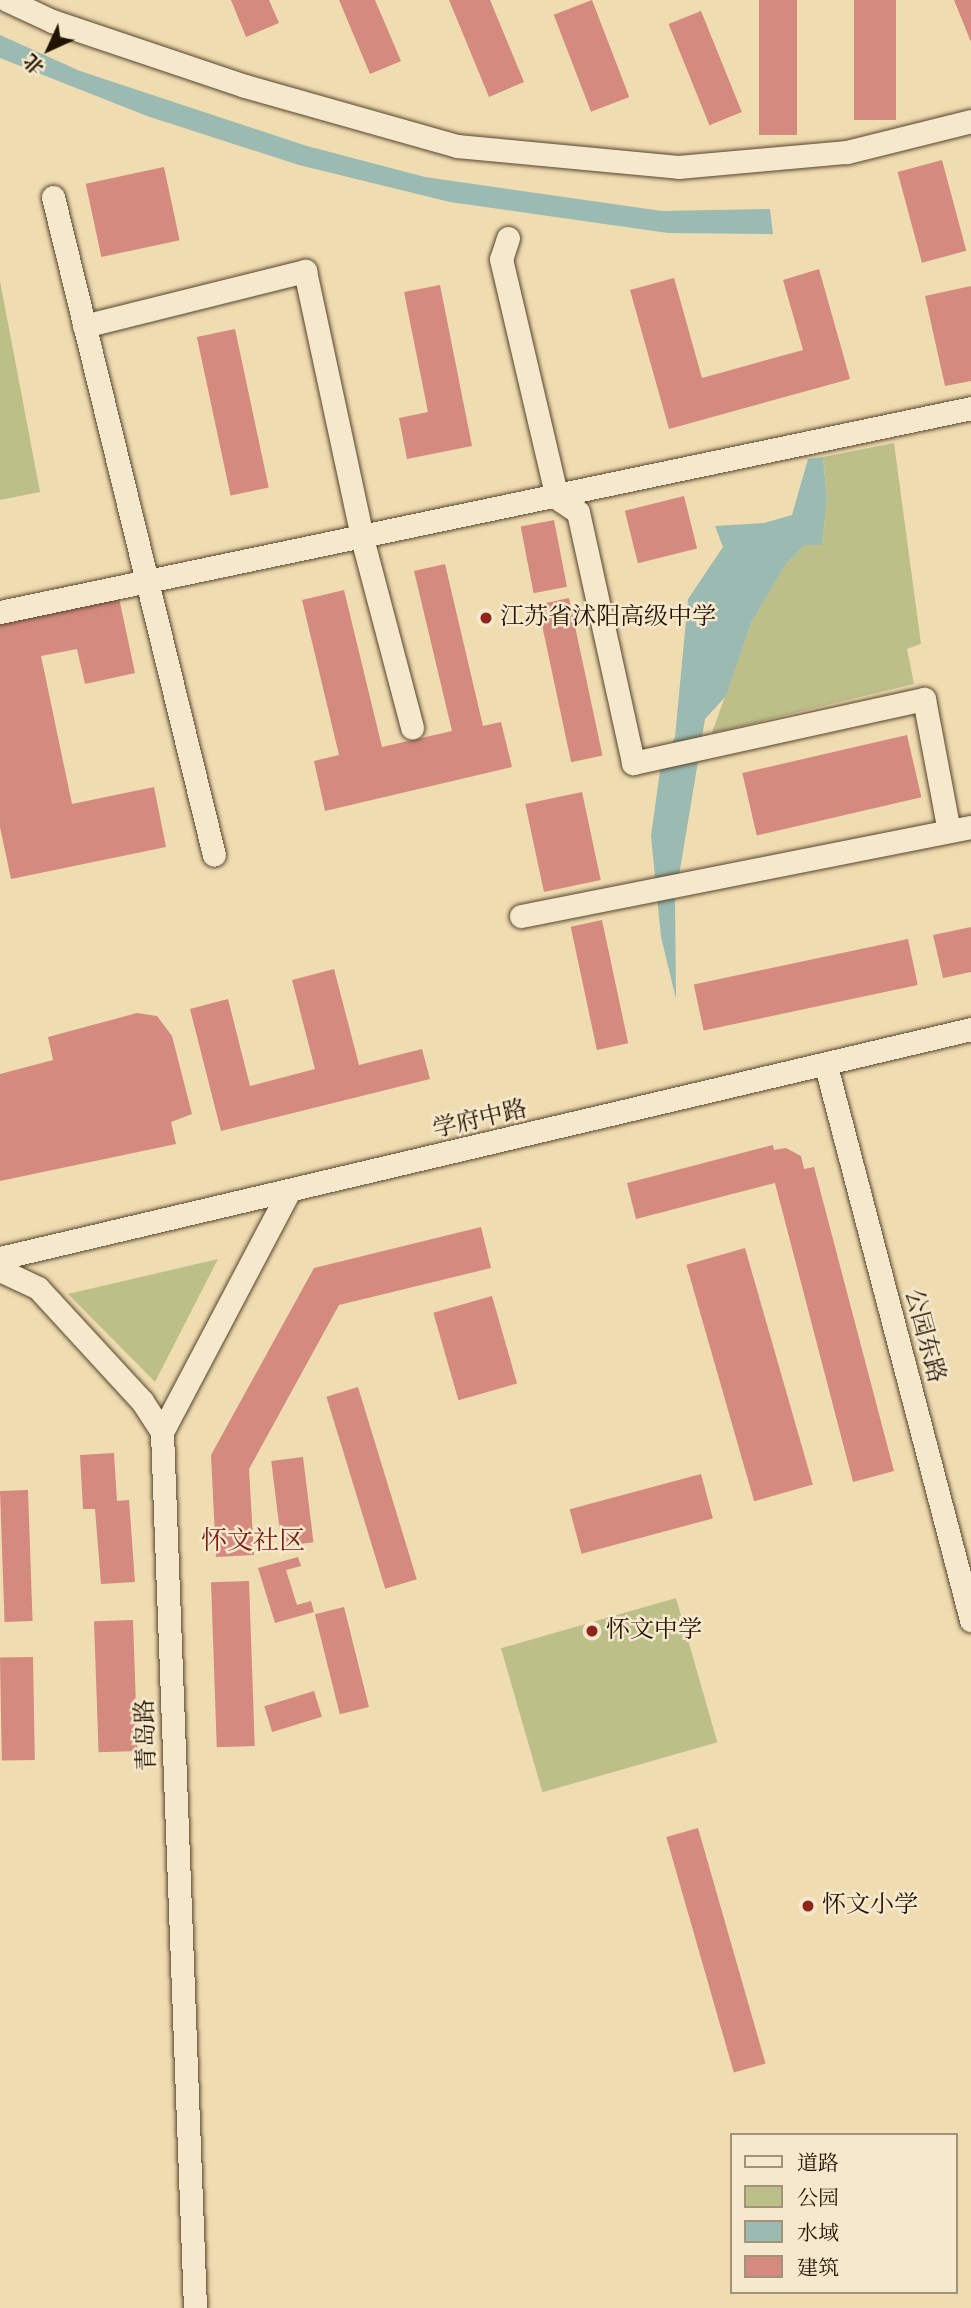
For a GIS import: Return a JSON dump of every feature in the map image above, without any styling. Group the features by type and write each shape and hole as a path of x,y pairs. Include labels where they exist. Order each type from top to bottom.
{"street":[{"path":"7,0 52,21 246,86 457,146 678,167 847,152 971,121"},
{"path":"53,197 214,855"},
{"path":"508,238 501,259 557,498 578,512 633,763 924,699 960,829 521,916"},
{"path":"84,327 305,271 362,538 412,727"},
{"path":"0,612 557,498 971,408"},
{"name":"学府中路","path":"0,1258 971,1030"},
{"name":"公园东路","path":"826,1066 971,1620"},
{"name":"青岛路","path":"195,2308 162,1432 289,1191"},
{"path":"0,1270 38,1288 142,1401 162,1432"}],"green space":[{"path":"0,281 40,492 0,500"},
{"path":"894,443 921,644 907,649 914,684 712,733 751,623 765,598 785,565 805,545 822,545 827,498 823,457"},
{"path":"218,1259 155,1382 68,1294"},
{"path":"676,1598 717,1742 542,1792 501,1648"}],"water":[{"path":"0,35 80,71 307,146 425,177 662,211 770,209 773,234 668,233 450,202 299,165 147,116 0,58"},
{"path":"823,457 827,498 822,545 805,545 785,565 751,623 726,696 705,719 675,900 676,999 661,937 651,836 660,771 675,737 688,599 723,547 715,526 764,523 792,515 808,459"}],"building":[{"path":"231,0 269,0 279,23 246,37"},
{"path":"339,0 375,0 401,61 370,74"},
{"path":"449,0 490,0 524,82 489,97"},
{"path":"592,0 629,97 591,112 554,15"},
{"path":"759,0 797,0 797,135 759,135"},
{"path":"854,0 896,0 896,120 854,120"},
{"path":"954,0 971,0 971,42"},
{"path":"701,11 742,112 709,125 669,24"},
{"path":"942,160 966,251 922,263 898,172"},
{"path":"164,167 180,240 101,257 86,184"},
{"path":"819,269 850,379 669,429 630,290 674,278 702,378 803,350 783,280"},
{"path":"440,285 472,446 407,459 399,418 428,412 404,292"},
{"path":"971,286 971,381 945,386 925,296"},
{"path":"235,329 269,487 231,496 197,337"},
{"path":"684,496 697,548 638,563 625,511"},
{"path":"554,520 567,587 534,593 521,526"},
{"path":"445,564 483,726 501,722 512,767 325,811 314,761 339,755 302,600 344,590 382,747 452,731 414,571"},
{"path":"119,598 135,673 85,684 77,649 41,656 72,804 154,787 166,847 11,879 0,827 0,623"},
{"path":"569,598 602,755 571,762 538,605"},
{"path":"907,735 921,797 757,835 742,773"},
{"path":"582,792 601,880 544,892 525,804"},
{"path":"602,920 628,1043 597,1050 571,927"},
{"path":"971,927 971,972 943,978 933,935"},
{"path":"908,939 918,985 704,1031 694,985"},
{"path":"334,969 359,1065 422,1049 430,1079 221,1131 190,1009 228,999 250,1086 315,1069 292,980"},
{"path":"137,1013 157,1016 172,1036 192,1114 171,1122 176,1144 0,1181 0,1074 53,1060 48,1037"},
{"path":"773,1145 774,1150 786,1148 801,1156 804,1169 814,1167 894,1471 853,1482 775,1183 636,1219 627,1183"},
{"path":"481,1227 491,1268 339,1305 249,1469 254,1555 216,1557 211,1455 314,1268"},
{"path":"745,1248 813,1484 754,1501 686,1265"},
{"path":"492,1296 517,1383 458,1400 433,1313"},
{"path":"358,1387 417,1579 385,1589 326,1397"},
{"path":"114,1453 117,1501 129,1500 135,1582 101,1584 95,1509 83,1509 80,1455"},
{"path":"303,1457 313,1542 282,1546 271,1461"},
{"path":"701,1474 713,1518 582,1554 570,1509"},
{"path":"28,1490 33,1621 5,1622 0,1491"},
{"path":"298,1557 301,1566 286,1570 297,1605 311,1601 314,1612 275,1623 258,1568"},
{"path":"249,1581 255,1746 217,1747 211,1582"},
{"path":"344,1607 369,1707 340,1714 315,1614"},
{"path":"133,1620 138,1751 99,1752 94,1621"},
{"path":"33,1657 35,1760 2,1761 0,1658"},
{"path":"314,1691 322,1717 272,1732 264,1706"},
{"path":"698,1828 766,2064 734,2073 666,1837"}],"place":[{"name":"江苏省沭阳高级中学","path":"486,618"},
{"name":"怀文中学","path":"592,1631"},
{"name":"怀文小学","path":"808,1906"}],"district":[{"name":"怀文社区","path":"253,1542"}]}
